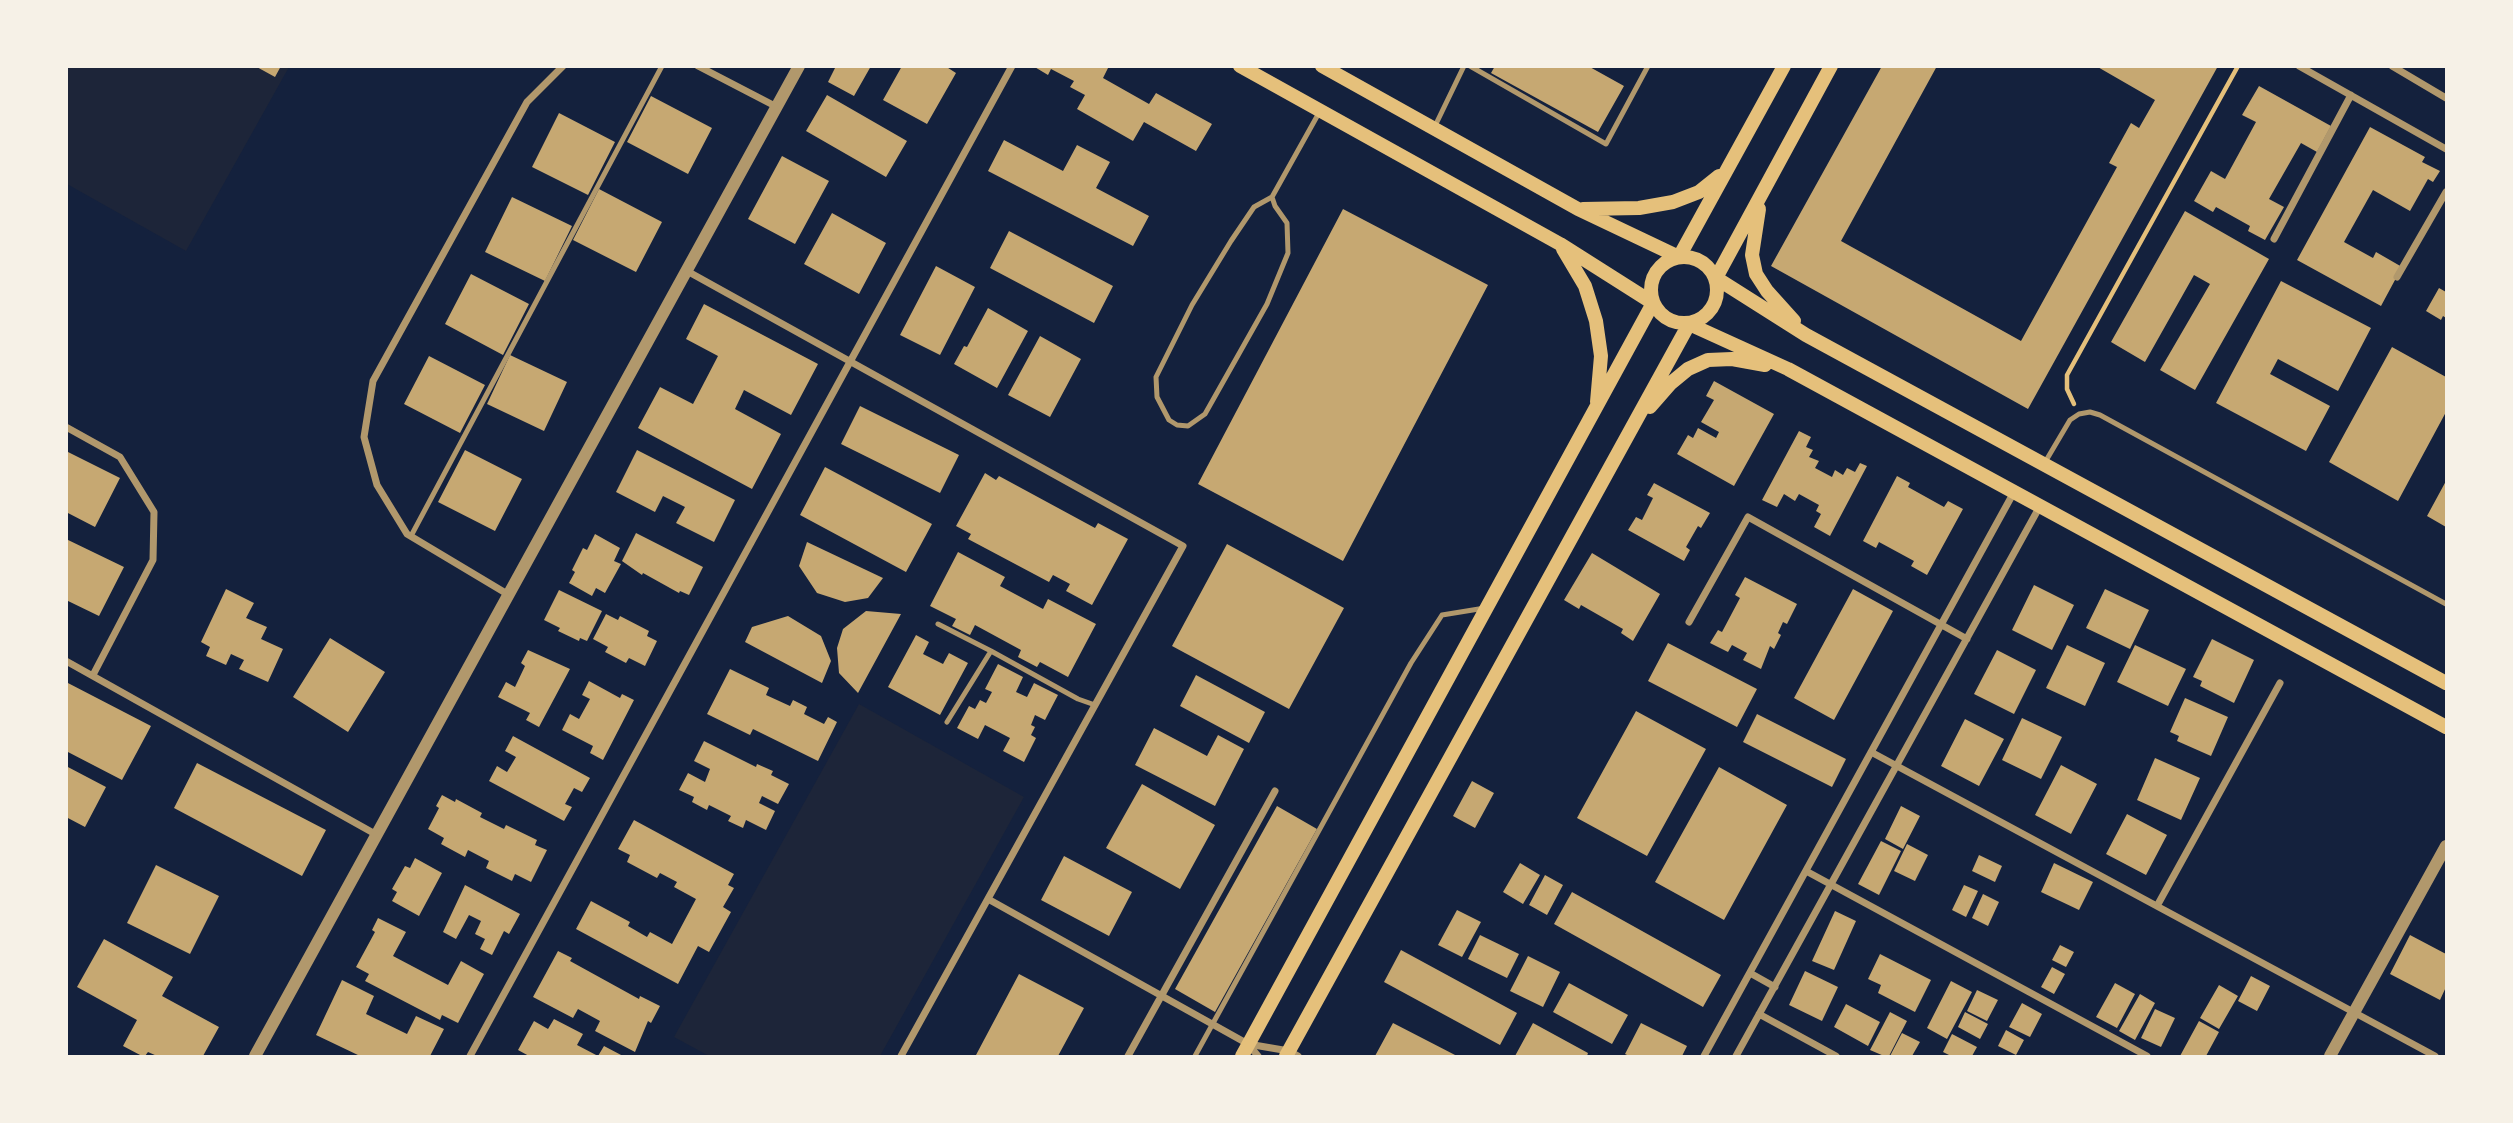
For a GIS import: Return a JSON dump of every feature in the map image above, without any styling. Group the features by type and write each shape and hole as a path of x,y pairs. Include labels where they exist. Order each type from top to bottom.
{"main road":[{"path":"1240,66 1560,244 1653,303 1659,313 1668,320 1689,324 1787,369 2446,727"},
{"path":"1322,66 1578,209 1679,257 1701,261 1716,278 1807,335 2446,683"},
{"path":"1245,1050 1653,303 1652,284 1655,274 1661,266 1679,257 1783,66"},
{"path":"1291,1055 1689,324 1707,315 1714,307 1718,288 1716,278 1831,66"},
{"path":"1578,209 1639,208 1673,202 1699,192 1726,170"},
{"path":"1763,191 1752,255 1756,274 1767,291 1807,335"},
{"path":"1560,244 1585,286 1596,321 1601,356 1597,407"},
{"path":"1633,427 1671,383 1688,369 1707,360 1732,359 1787,369"}],"street":[{"path":"509,595 407,534 377,485 365,437 373,381 527,103 563,66"},
{"path":"698,66 777,107"},
{"path":"256,1056 799,66"},
{"path":"470,1056 1012,66"},
{"path":"2298,66 2446,149"},
{"path":"2393,67 2446,98"},
{"path":"2274,239 2351,95"},
{"path":"2397,277 2446,192"},
{"path":"687,271 1183,546 901,1056"},
{"path":"66,427 120,457 153,512 153,560 93,675"},
{"path":"1704,1056 2014,492"},
{"path":"1736,1056 2040,506"},
{"path":"1689,622 1748,517 1967,639"},
{"path":"66,661 377,835"},
{"path":"2157,906 2280,683"},
{"path":"1871,752 2435,1056"},
{"path":"1128,1056 1275,791"},
{"path":"2330,1056 2446,846"},
{"path":"1806,872 2147,1056"},
{"path":"988,899 1212,1024 1245,1050 1258,1056"},
{"path":"1750,973 1774,987"},
{"path":"1759,1014 1836,1056"},
{"path":"1245,1050 1291,1055"}],"lane":[{"path":"411,536 662,66"},
{"path":"1434,129 1464,66"},
{"path":"1470,66 1606,144 1648,66"},
{"path":"1272,197 1287,223 1288,253 1267,304 1205,414 1188,426 1177,425 1169,420 1157,397 1156,377 1192,306 1231,241 1254,206 1272,197 1320,111"},
{"path":"2044,464 2070,420 2078,414 2090,412 2101,415 2446,604"},
{"path":"1195,1056 1410,663 1442,615 1487,607"},
{"path":"938,624 1078,699 1095,705"},
{"path":"947,722 991,651"}],"path":[{"path":"2078,414 2067,389 2067,374 2238,66"}],"shaded area":[{"path":"67,67 289,67 186,251 67,184"},
{"path":"859,704 1024,797 880,1056 709,1056 674,1037"}],"building":[{"path":"255,66 281,66 275,77"},
{"path":"836,66 871,66 854,96 828,82"},
{"path":"902,66 945,66 956,73 927,124 883,100"},
{"path":"1033,66 1109,66 1103,78 1149,104 1156,93 1212,124 1196,151 1144,122 1133,141 1077,109 1085,95 1070,87 1074,81 1051,69 1048,75"},
{"path":"1495,66 1588,66 1624,86 1598,132 1491,73"},
{"path":"1882,66 1937,66 1841,241 2021,341 2117,167 2109,163 2131,123 2139,128 2155,100 2096,66 2218,66 2028,409 1771,266"},
{"path":"2259,86 2331,126 2317,152 2301,143 2269,199 2284,207 2265,240 2248,231 2250,226 2216,207 2213,212 2194,201 2211,171 2225,179 2256,122 2242,115"},
{"path":"827,95 907,141 886,177 806,131"},
{"path":"651,96 712,128 688,174 627,142"},
{"path":"559,113 615,142 588,195 532,167"},
{"path":"2370,127 2425,157 2422,162 2440,171 2433,182 2428,179 2410,211 2373,190 2344,242 2373,258 2376,252 2402,267 2381,306 2297,260"},
{"path":"1004,140 1063,171 1077,145 1110,162 1096,188 1149,216 1133,246 988,171"},
{"path":"782,156 829,181 795,244 748,219"},
{"path":"599,189 662,222 636,272 573,240"},
{"path":"512,197 572,226 545,281 485,252"},
{"path":"1343,209 1488,285 1343,561 1198,484"},
{"path":"2185,211 2269,259 2195,390 2160,370 2210,284 2194,275 2145,362 2111,342"},
{"path":"832,213 886,243 859,294 804,264"},
{"path":"1009,231 1113,286 1094,323 990,268"},
{"path":"936,266 975,287 940,355 900,335"},
{"path":"471,274 529,304 503,355 445,324"},
{"path":"2281,281 2371,328 2338,391 2278,359 2270,374 2330,406 2306,451 2216,403"},
{"path":"2439,288 2446,292 2446,318 2443,316 2441,320 2426,311"},
{"path":"704,304 818,364 791,415 744,390 735,409 781,434 752,489 638,428 660,387 693,404 718,356 686,339"},
{"path":"988,308 1028,331 997,388 954,364 964,346 967,347"},
{"path":"1040,336 1081,359 1050,417 1008,395"},
{"path":"2392,347 2446,377 2446,412 2398,501 2329,462"},
{"path":"510,355 567,382 544,431 487,404"},
{"path":"429,356 485,385 460,433 404,404"},
{"path":"1714,381 1774,414 1734,486 1677,454 1688,435 1693,438 1698,428 1716,438 1719,432 1701,422 1714,400 1706,396"},
{"path":"860,406 959,455 940,493 841,444"},
{"path":"1799,431 1811,437 1806,447 1813,450 1809,457 1819,461 1815,468 1832,477 1835,470 1843,475 1847,468 1855,472 1860,463 1867,466 1830,536 1814,527 1821,514 1816,511 1819,505 1799,494 1795,501 1784,494 1777,507 1762,500"},
{"path":"465,450 522,479 495,531 438,502"},
{"path":"637,450 735,500 714,542 676,523 685,507 663,496 655,512 616,492"},
{"path":"66,451 120,478 95,527 66,512"},
{"path":"825,467 932,524 906,572 800,515"},
{"path":"985,473 996,480 999,476 1095,528 1098,523 1128,539 1092,605 1066,591 1070,584 1053,575 1049,582 968,539 971,534 956,526"},
{"path":"1897,476 1910,483 1908,487 1944,507 1948,501 1963,509 1927,575 1911,566 1914,561 1879,542 1876,548 1863,541"},
{"path":"2446,481 2446,527 2427,516"},
{"path":"1654,483 1710,513 1701,528 1698,526 1686,547 1690,550 1684,561 1628,530 1636,517 1642,520 1653,498 1647,495"},
{"path":"636,533 703,567 689,595 680,591 679,593 643,573 642,575 622,561"},
{"path":"595,534 620,548 614,561 621,564 605,593 596,588 592,596 569,583 583,548 587,550"},
{"path":"66,539 124,567 99,616 66,600"},
{"path":"807,542 883,578 868,598 845,602 817,593 799,566"},
{"path":"1227,544 1344,608 1289,709 1172,646"},
{"path":"958,552 1005,577 1000,586 1043,609 1048,599 1096,624 1068,677 1040,662 1037,667 1018,657 1021,650 975,625 970,635 952,626 956,619 930,606"},
{"path":"1592,553 1660,594 1633,641 1621,633 1623,629 1581,605 1579,609 1564,600"},
{"path":"1745,577 1797,604 1787,624 1783,622 1778,633 1781,635 1774,649 1770,646 1761,669 1743,660 1747,653 1732,645 1728,652 1710,643 1718,630 1722,632 1740,598 1735,595"},
{"path":"2034,585 2074,605 2052,650 2012,630"},
{"path":"226,589 254,603 246,618 267,627 261,639 283,649 268,682 239,669 244,660 231,654 226,665 206,656 210,647 201,642"},
{"path":"1853,589 1893,611 1834,720 1794,698"},
{"path":"2105,589 2149,610 2130,649 2086,628"},
{"path":"559,590 602,611 587,641 580,638 579,641 558,631 560,628 544,620"},
{"path":"866,611 901,614 858,693 839,673 837,648 843,629"},
{"path":"606,614 618,620 620,616 649,631 647,636 657,641 645,666 629,658 626,663 605,652 608,647 593,639"},
{"path":"788,616 821,636 831,661 822,683 745,642 752,627"},
{"path":"916,635 929,642 923,654 943,664 949,653 968,663 940,715 888,687"},
{"path":"330,638 385,672 348,732 293,697"},
{"path":"2212,639 2254,660 2234,703 2200,686 2202,681 2193,677"},
{"path":"1668,643 1757,689 1737,727 1648,681"},
{"path":"2067,645 2105,663 2085,706 2046,688"},
{"path":"2135,645 2186,669 2168,706 2117,682"},
{"path":"528,650 570,669 539,727 526,720 530,713 498,697 506,682 515,687 525,666 521,663"},
{"path":"1997,650 2036,670 2014,714 1974,694"},
{"path":"998,664 1023,677 1016,692 1027,697 1034,683 1058,695 1045,720 1035,715 1031,725 1035,727 1031,735 1036,738 1024,762 1003,751 1010,738 985,725 978,739 957,728 969,706 975,709 980,700 986,703 992,692 985,689"},
{"path":"730,669 769,688 766,695 790,706 793,700 807,707 804,714 824,724 828,717 837,722 818,761 753,729 750,735 707,714"},
{"path":"1196,675 1265,712 1249,743 1180,706"},
{"path":"589,681 620,698 622,694 634,700 603,760 590,753 593,746 562,730 570,714 579,719 590,699 582,695"},
{"path":"66,682 151,726 122,780 66,751"},
{"path":"2185,698 2228,717 2211,756 2177,741 2179,736 2170,732"},
{"path":"1636,711 1706,749 1647,856 1577,818"},
{"path":"1757,714 1846,759 1832,787 1743,742"},
{"path":"2022,718 2062,737 2041,779 2002,760"},
{"path":"1965,719 2004,739 1979,786 1941,766"},
{"path":"1154,728 1207,756 1218,735 1244,749 1215,806 1135,765"},
{"path":"513,736 590,778 582,792 574,788 565,804 572,807 564,821 489,781 497,766 507,772 516,757 505,751"},
{"path":"704,741 756,767 757,764 773,771 771,775 789,784 778,804 762,796 759,803 775,811 766,830 746,820 743,828 728,821 731,816 709,805 707,810 692,802 694,797 679,790 688,773 705,782 710,769 694,761"},
{"path":"2155,758 2200,778 2181,820 2137,800"},
{"path":"197,763 326,830 302,876 174,808"},
{"path":"2061,765 2097,784 2071,834 2035,815"},
{"path":"66,766 106,787 85,827 66,817"},
{"path":"1719,767 1787,805 1724,920 1655,882"},
{"path":"1472,781 1494,793 1475,828 1453,816"},
{"path":"1142,784 1215,825 1180,889 1106,848"},
{"path":"442,795 482,813 480,817 504,829 506,825 537,840 535,845 547,850 531,882 515,874 512,881 486,868 489,861 468,850 465,857 441,844 444,838 428,829 439,808 436,806"},
{"path":"1277,806 1317,829 1215,1012 1175,989"},
{"path":"1901,806 1920,816 1903,849 1885,839"},
{"path":"2127,814 2167,835 2146,875 2106,854"},
{"path":"634,820 734,874 728,885 734,888 723,907 731,912 709,952 698,946 678,984 576,929 591,901 630,922 628,926 647,937 650,932 672,944 696,899 674,887 677,882 660,873 657,878 627,862 630,855 618,849"},
{"path":"1881,841 1901,851 1879,895 1858,884"},
{"path":"1907,844 1928,855 1915,881 1894,871"},
{"path":"1979,855 2002,866 1995,882 1972,871"},
{"path":"1064,856 1132,892 1109,936 1041,900"},
{"path":"415,858 442,873 419,916 392,901 397,892 392,889 405,866 410,868"},
{"path":"1520,863 1540,875 1523,904 1503,892"},
{"path":"2054,863 2093,882 2079,910 2041,892"},
{"path":"156,865 219,896 190,954 127,923"},
{"path":"1545,875 1563,885 1547,915 1529,905"},
{"path":"465,885 520,914 509,934 504,931 492,955 480,949 485,939 475,934 481,921 469,915 456,939 443,932"},
{"path":"1964,885 1978,891 1966,917 1952,910"},
{"path":"1572,892 1721,975 1703,1007 1554,924"},
{"path":"1983,894 1999,902 1988,926 1972,918"},
{"path":"1457,910 1481,922 1462,957 1438,945"},
{"path":"1835,911 1856,921 1834,970 1812,961"},
{"path":"378,918 406,932 393,956 448,985 461,961 484,974 458,1023 442,1015 440,1020 365,981 369,974 356,967 375,932 372,930"},
{"path":"1480,935 1519,954 1507,978 1468,959"},
{"path":"2410,935 2446,954 2446,987 2440,1000 2390,974"},
{"path":"104,939 173,977 162,996 219,1027 203,1056 157,1056 148,1052 142,1056 123,1046 137,1020 77,987"},
{"path":"2060,945 2074,952 2066,967 2052,960"},
{"path":"1401,950 1517,1013 1500,1045 1384,982"},
{"path":"558,951 572,958 570,961 639,999 640,996 660,1006 651,1023 648,1021 635,1052 595,1031 600,1021 578,1009 573,1018 533,997"},
{"path":"1880,954 1931,980 1915,1012 1878,993 1881,985 1868,979"},
{"path":"1528,956 1560,972 1543,1007 1510,991"},
{"path":"2052,967 2065,974 2054,994 2041,987"},
{"path":"1805,971 1838,987 1822,1021 1789,1005"},
{"path":"1019,974 1084,1008 1058,1056 976,1055"},
{"path":"2251,976 2270,986 2257,1011 2238,1001"},
{"path":"342,980 374,996 366,1014 407,1034 416,1016 444,1029 430,1056 360,1056 316,1035"},
{"path":"1951,981 1972,992 1947,1039 1927,1028"},
{"path":"1569,983 1628,1015 1612,1044 1553,1012"},
{"path":"2115,983 2135,994 2117,1028 2096,1017"},
{"path":"2219,985 2238,996 2219,1029 2200,1018"},
{"path":"1977,990 1998,1000 1987,1021 1967,1011"},
{"path":"2140,994 2155,1003 2135,1040 2119,1031"},
{"path":"2022,1003 2042,1014 2030,1037 2009,1027"},
{"path":"1846,1004 1880,1022 1868,1046 1834,1027"},
{"path":"2155,1009 2175,1018 2161,1047 2141,1038"},
{"path":"1890,1012 1907,1021 1889,1056 1884,1056 1870,1050"},
{"path":"1965,1012 1988,1024 1980,1039 1958,1027"},
{"path":"554,1019 583,1034 577,1045 598,1056 529,1056 518,1050 534,1021 548,1029"},
{"path":"2199,1021 2219,1032 2206,1056 2180,1056"},
{"path":"1393,1023 1457,1056 1375,1056"},
{"path":"1533,1023 1588,1053 1587,1056 1515,1056"},
{"path":"1641,1023 1687,1046 1682,1056 1625,1054"},
{"path":"2006,1030 2024,1040 2016,1055 1998,1046"},
{"path":"1902,1033 1920,1042 1912,1056 1890,1056"},
{"path":"1952,1034 1977,1047 1972,1056 1951,1056 1943,1052"},
{"path":"604,1046 623,1056 598,1056"}]}
